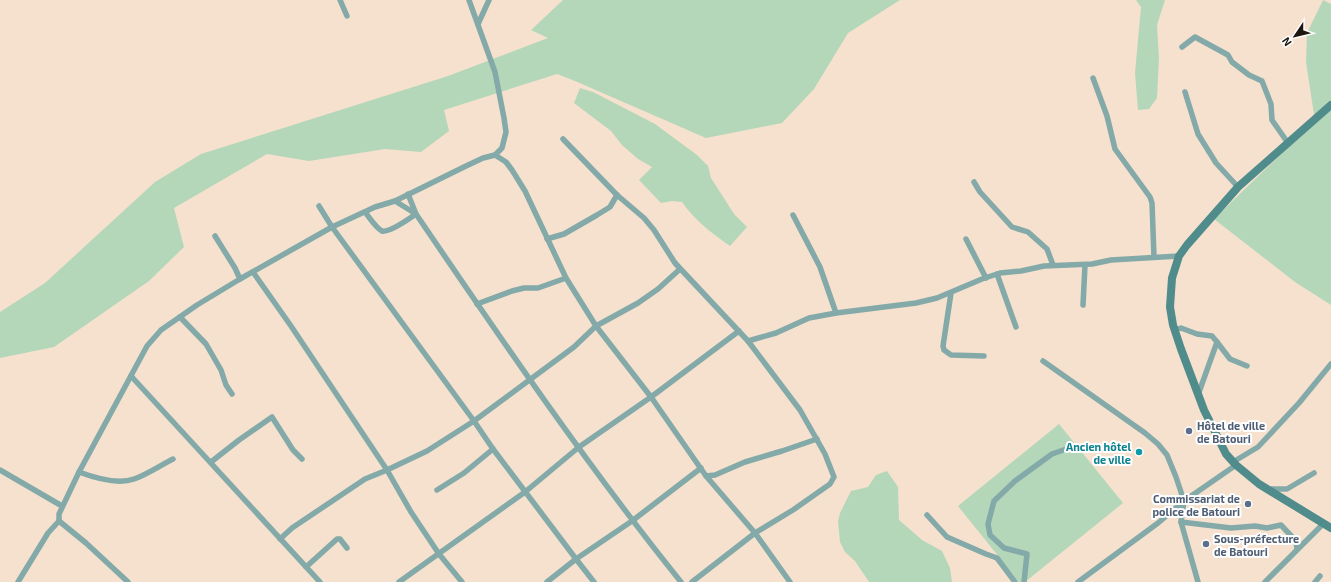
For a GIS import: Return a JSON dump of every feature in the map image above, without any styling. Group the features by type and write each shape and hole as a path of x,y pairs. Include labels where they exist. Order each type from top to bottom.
{"main road":[{"path":"1328,525 1268,489 1234,464 1226,454 1211,426 1198,395 1175,330 1171,316 1170,290 1178,256 1187,245 1238,187 1331,105"}],"street":[{"path":"340,0 347,16"},
{"path":"59,514 79,472 131,376 151,340 161,330 240,279 332,227 375,207 395,201 483,158 494,156 502,148 506,132 495,72 468,0"},
{"path":"478,24 489,0"},
{"path":"1182,47 1195,37 1228,55 1232,62 1249,75 1262,82 1271,104 1272,120 1288,143"},
{"path":"1094,78 1107,116 1115,149 1142,186 1152,203 1154,257"},
{"path":"1185,92 1198,134 1216,163 1238,187"},
{"path":"563,139 617,195 644,218 654,230 680,269 748,341 800,410 817,439 834,477 830,484 793,510 755,533 692,582"},
{"path":"494,156 506,162 525,191 566,278 596,326 651,397 706,476 755,533 790,582"},
{"path":"974,182 980,192 1012,227 1028,232 1047,249 1053,265"},
{"path":"408,194 416,214 530,380 632,521 681,582"},
{"path":"547,238 564,234 597,215 610,207 617,195"},
{"path":"395,201 416,214"},
{"path":"319,206 332,227 493,449 594,582"},
{"path":"365,212 381,230 385,231 403,223 416,214"},
{"path":"793,215 820,267 836,312"},
{"path":"215,236 235,268 240,279"},
{"path":"966,239 986,278"},
{"path":"748,341 776,333 801,321 836,312 916,303 936,298 997,274 1053,265 1085,265 1111,260 1178,256"},
{"path":"1083,305 1085,265"},
{"path":"280,539 292,528 365,478 387,470 427,451 474,421 574,347 596,326 638,303 658,289 680,269"},
{"path":"253,272 291,326 387,470 411,512 439,554 462,582"},
{"path":"997,274 1016,327"},
{"path":"477,304 512,291 524,288 538,288 566,278"},
{"path":"951,292 944,350 951,355 984,356"},
{"path":"180,317 206,344 221,370 225,382 232,394"},
{"path":"1175,330 1181,328 1197,334 1212,336 1230,359 1247,366"},
{"path":"399,582 525,492 579,447 651,397 739,331"},
{"path":"1198,395 1217,342"},
{"path":"1043,361 1126,419 1158,444 1167,455 1184,501 1181,522 1198,582"},
{"path":"1078,582 1258,447 1299,403 1331,364"},
{"path":"131,376 320,582"},
{"path":"211,462 272,417 293,450 302,459"},
{"path":"706,476 715,475 745,462 817,439"},
{"path":"1024,582 1027,554 1004,548 990,535 988,524 994,501 1015,481 1052,454 1075,446"},
{"path":"437,490 464,473 493,449"},
{"path":"79,472 93,478 127,481 135,479 172,459"},
{"path":"548,582 576,560 632,521 701,468"},
{"path":"0,470 62,506"},
{"path":"1268,489 1287,489 1314,473"},
{"path":"18,582 48,533 59,521 56,503"},
{"path":"927,515 947,537 997,558 1015,582"},
{"path":"59,521 86,543 128,582"},
{"path":"1181,522 1231,528 1255,526 1266,528 1281,525 1296,541 1298,549"},
{"path":"1265,582 1298,549 1328,525"},
{"path":"306,567 337,539 340,539 347,548"},
{"path":"1315,582 1320,576"}],"green space":[{"path":"563,0 900,0 848,33 814,89 782,123 706,138 557,74 444,110 449,131 421,152 385,149 309,161 267,154 174,208 184,247 149,281 54,347 0,358 0,312 45,283 155,182 201,154 448,76 548,38 531,30"},
{"path":"1136,0 1165,0 1157,25 1159,58 1157,98 1149,109 1138,110 1135,73 1141,7"},
{"path":"1323,0 1331,4 1331,305 1295,282 1214,219 1315,121 1306,62 1307,33"},
{"path":"580,88 593,92 655,124 697,155 708,166 711,178 734,214 747,227 730,246 698,221 682,202 672,201 661,203 639,180 652,167 638,159 622,145 611,131 574,103"},
{"path":"1059,424 1123,503 1025,582 1019,582 958,506"},
{"path":"887,471 898,487 899,520 922,540 942,551 950,568 952,582 869,582 855,561 845,552 840,542 838,521 840,513 851,491 868,487 876,475"}],"place":[{"name":"Hôtel de ville de Batouri","path":"1189,431"},
{"name":"Ancien hôtel de ville","path":"1139,452"},
{"name":"Commissariat de police de Batouri","path":"1248,504"},
{"name":"Sous-préfecture de Batouri","path":"1206,544"}]}
